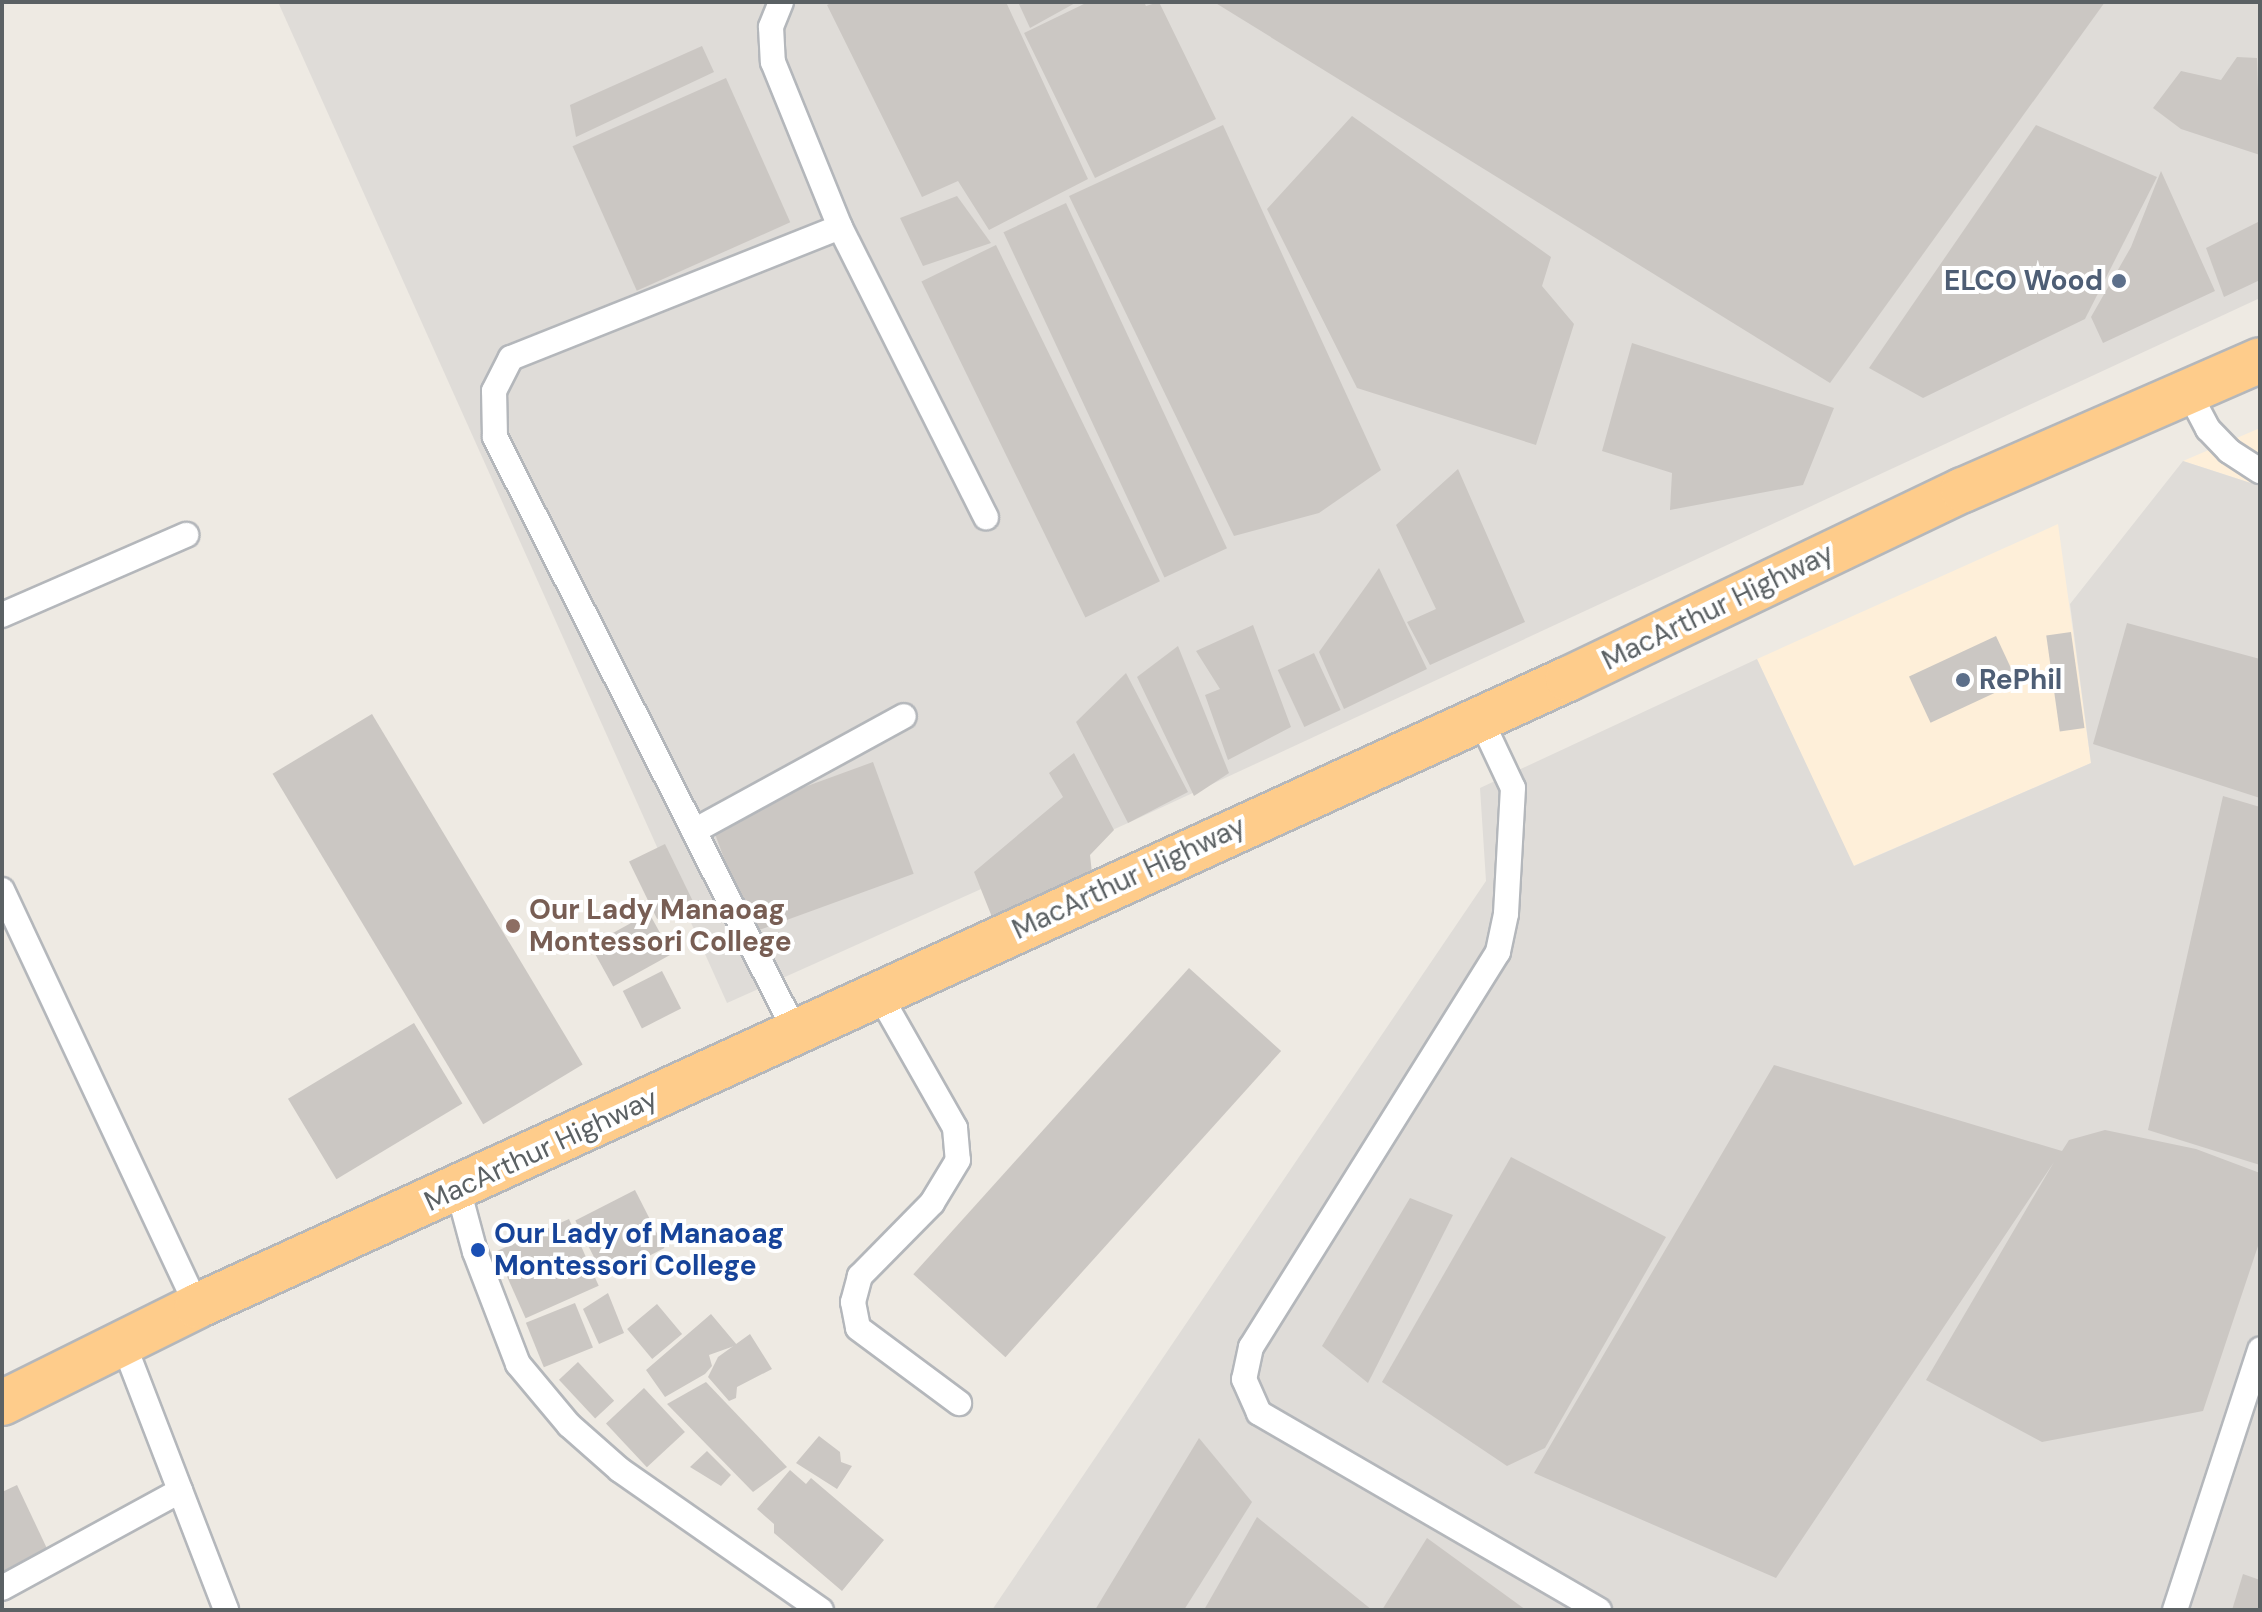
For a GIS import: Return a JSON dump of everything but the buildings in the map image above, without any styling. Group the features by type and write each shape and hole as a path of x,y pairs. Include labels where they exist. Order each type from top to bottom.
{"highway":[{"name":"MacArthur Highway","path":"2,1403 124,1345 197,1306 1480,718 1963,490 2260,360"}],"lane":[{"path":"781,2 771,27 773,62 840,227 986,517"},
{"path":"796,1033 495,437 494,391 511,358 840,227"},
{"path":"2189,393 2208,429 2229,451 2260,471"},
{"path":"2,615 186,535"},
{"path":"694,831 904,716"},
{"path":"1480,718 1513,788 1506,914 1498,952 1251,1347 1244,1379 1259,1413 1599,1610"},
{"path":"2,890 197,1306"},
{"path":"879,994 955,1128 958,1160 932,1203 860,1276 853,1302 858,1328 959,1403"},
{"path":"458,1189 475,1252 518,1364 569,1425 620,1470 821,1610"},
{"path":"124,1345 226,1610"},
{"path":"2175,1610 2260,1350"},
{"path":"2,1588 180,1491"}],"shaded area":[{"path":"278,2 2260,2 2260,298 1128,823 727,1003"},
{"path":"2260,428 2260,486 2183,461"},
{"path":"2183,461 2260,486 2260,1610 992,1610 1486,881 1480,788 1757,659 1854,866 2091,763 2070,604"},
{"path":"2058,524 2091,763 1853,866 1757,659"}],"place":[{"name":"ELCO Wood","path":"2119,281"},
{"name":"RePhil","path":"1963,680"},
{"name":"Our Lady Manaoag Montessori College","path":"513,926"},
{"name":"Our Lady of Manaoag Montessori College","path":"478,1250"}]}
